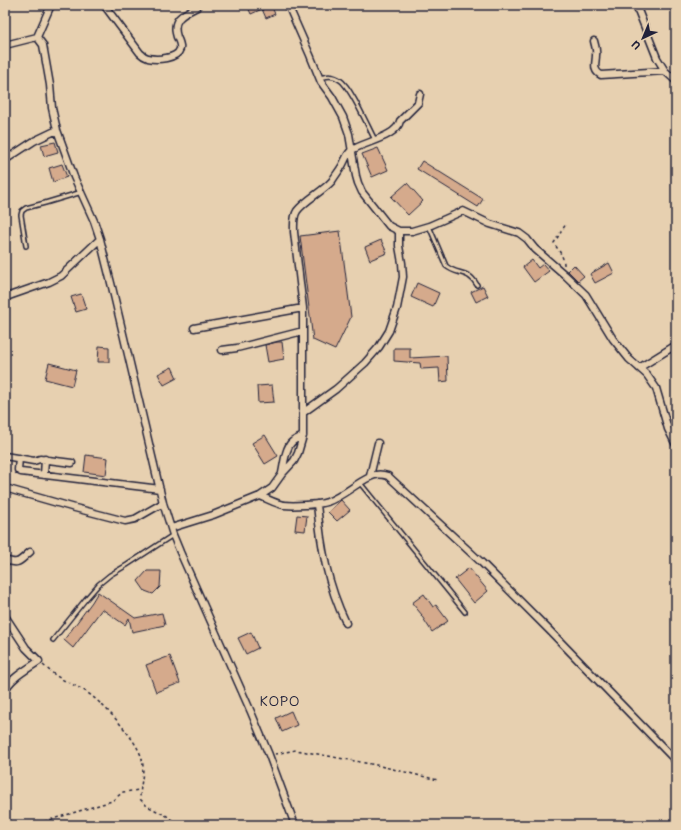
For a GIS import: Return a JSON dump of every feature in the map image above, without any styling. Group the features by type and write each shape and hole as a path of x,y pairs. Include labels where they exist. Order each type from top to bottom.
{"street":[{"path":"37,37 51,5"},
{"path":"104,5 140,54 151,59 170,57 178,52 180,46 175,31 178,19 184,13 197,7"},
{"path":"288,5 319,78 343,117 349,134 356,176 362,192 389,226 399,231 412,231 429,226 463,211 490,224 522,235 535,249 583,292 614,340 629,359 647,375 656,388 668,429 676,445"},
{"path":"636,5 657,58 665,71 676,81"},
{"path":"5,45 37,37"},
{"path":"37,37 43,45 50,85 52,108 58,130 74,177 82,192 100,239 163,503 172,532 269,756 296,825"},
{"path":"594,41 596,53 595,68 597,73 601,75 665,71"},
{"path":"172,532 260,496 272,488 296,458 304,436 304,412 303,308 294,232 296,213 303,205 324,189 332,180 342,167 351,150 390,134 399,125 400,121 418,103 420,94"},
{"path":"5,160 34,141 58,130"},
{"path":"304,412 336,389 365,363 379,347 389,331 397,308 403,277 399,246 399,231"},
{"path":"5,299 9,296 49,282 61,276 100,239"},
{"path":"194,328 303,308"},
{"path":"222,350 237,348 303,331"},
{"path":"639,368 676,345"},
{"path":"282,474 288,446 294,440 304,436"},
{"path":"370,476 378,443"},
{"path":"5,456 35,461 40,458 72,463"},
{"path":"19,458 19,471 160,489"},
{"path":"44,459 44,475"},
{"path":"260,496 284,505 317,504 336,498 370,476 383,474 388,476 488,569 676,761"},
{"path":"5,488 125,521 135,519 163,503"},
{"path":"317,504 320,536 326,569 346,623"},
{"path":"5,560 12,563 19,562 30,552"},
{"path":"5,616 26,648 39,661 14,679 5,691"}],"lane":[{"path":"319,78 329,76 341,80 352,94 375,140"},
{"path":"26,246 21,215 22,211 26,208 82,192"},
{"path":"429,226 446,266 455,272 469,275 477,285"},
{"path":"360,483 464,612"},
{"path":"53,640 99,584 172,532"}],"path":[{"path":"565,275 563,267 564,262 554,243 566,224"},
{"path":"46,668 93,696 113,716 140,753 142,760 140,798 147,806 167,816 178,825"},
{"path":"269,756 296,750 376,765 438,780"},
{"path":"32,825 112,801 124,792 140,790"}],"building":[{"path":"247,5 271,5 275,14 266,18 262,9 251,14"},
{"path":"55,142 58,152 44,156 41,145"},
{"path":"378,148 388,170 372,177 362,154"},
{"path":"422,161 483,199 478,207 417,169"},
{"path":"62,164 67,177 53,182 49,168"},
{"path":"407,183 423,201 408,215 391,197"},
{"path":"340,231 351,317 335,350 313,340 300,236"},
{"path":"381,240 387,253 370,260 365,247"},
{"path":"532,260 538,268 543,264 549,271 534,282 523,267"},
{"path":"609,263 614,273 595,283 590,274"},
{"path":"574,265 584,276 578,281 568,271"},
{"path":"417,283 439,293 433,307 411,297"},
{"path":"483,286 488,296 476,302 471,292"},
{"path":"81,294 86,309 76,312 71,297"},
{"path":"282,342 284,359 268,362 265,345"},
{"path":"99,346 109,347 109,362 98,362"},
{"path":"394,348 410,348 410,358 447,356 448,381 440,382 439,368 421,369 420,363 394,361"},
{"path":"49,363 76,370 72,386 45,379"},
{"path":"172,367 177,378 164,385 158,374"},
{"path":"272,385 274,402 258,403 257,386"},
{"path":"265,435 278,456 265,464 252,443"},
{"path":"86,455 108,458 106,475 84,472"},
{"path":"341,500 350,510 337,521 328,512"},
{"path":"297,515 307,516 305,531 295,530"},
{"path":"469,568 488,591 474,603 455,579"},
{"path":"147,571 161,571 160,587 153,594 145,591 138,581"},
{"path":"98,592 135,618 162,613 165,625 132,632 129,618 125,625 102,609 73,648 64,640"},
{"path":"424,594 433,607 436,605 448,621 432,632 422,615 412,603"},
{"path":"251,632 258,648 246,654 238,638"},
{"path":"170,656 180,683 156,692 146,665"},
{"path":"291,711 297,725 282,732 276,718"}],"district":[{"name":"KOPO","path":"280,700"}]}
